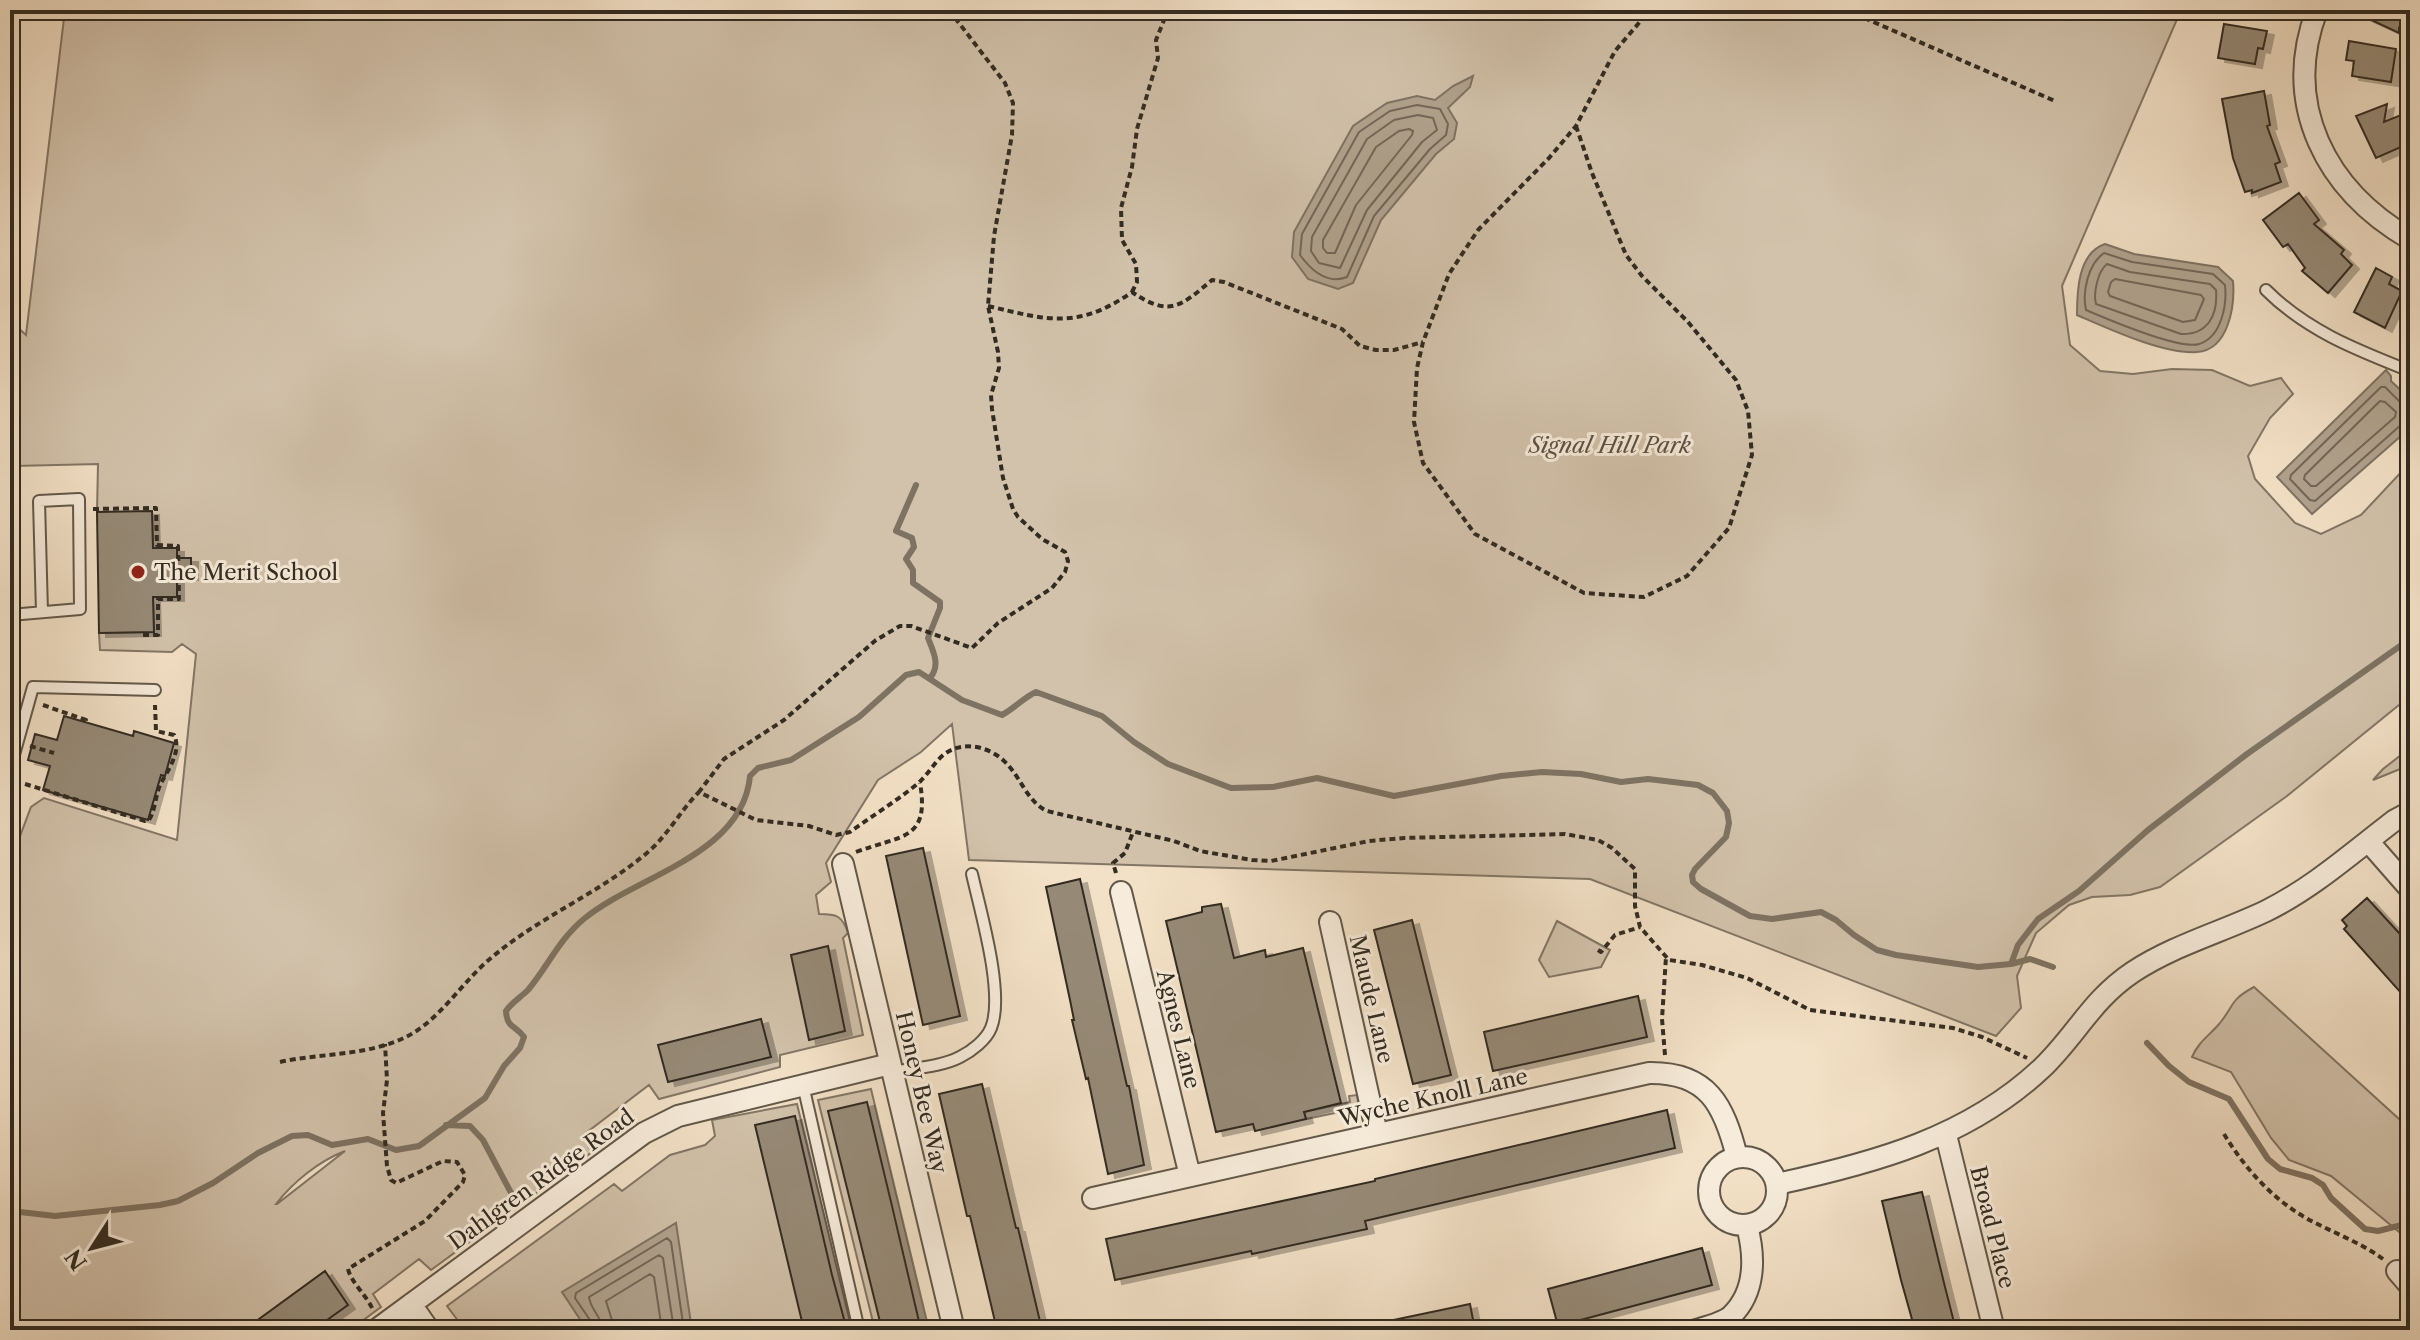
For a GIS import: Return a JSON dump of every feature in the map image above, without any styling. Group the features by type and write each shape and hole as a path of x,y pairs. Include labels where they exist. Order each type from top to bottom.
{"street":[{"path":"2317,10 2305,56 2305,87 2309,119 2319,146 2335,174 2357,201 2410,239"},
{"path":"1777,1184 1896,1152 1946,1135 1994,1106 2044,1067 2091,1007 2131,973 2184,944 2298,894 2410,812"},
{"path":"2368,841 2409,885"},
{"name":"Honey Bee Way","path":"850,858 891,1068 954,1330"},
{"name":"Agnes Lane","path":"1121,892 1190,1176"},
{"name":"Maude Lane","path":"1330,922 1377,1134"},
{"name":"Dahlgren Ridge Road","path":"380,1327 653,1127 678,1116 803,1085 891,1068"},
{"path":"1667,1072 1691,1080 1715,1099 1724,1114 1737,1157"},
{"name":"Wyche Knoll Lane","path":"1093,1198 1649,1073 1667,1072"},
{"name":"Broad Place","path":"1946,1135 1994,1330"},
{"path":"1737,1157 1748,1157 1766,1166 1777,1184 1778,1195 1768,1216 1747,1226 1725,1220 1710,1202 1708,1190 1717,1168 1737,1157"},
{"path":"1696,1330 1729,1318 1743,1301 1751,1280 1753,1248 1747,1226"},
{"path":"411,1304 429,1330"}],"lane":[{"path":"2266,290 2295,317 2318,332 2410,371"},
{"path":"10,615 80,609 79,499 39,501 42,612"},
{"path":"10,769 33,687 155,690"},
{"path":"891,1068 957,1059 972,1050 990,1031 996,1003 994,982 972,874"},
{"path":"803,1085 859,1330"}],"path":[{"path":"280,1062 364,1050 409,1035 428,1022 488,960 517,937 622,873 648,852 661,840 681,809 699,792 724,759 784,720 876,640 900,626 923,630 972,648 978,646 998,623 1052,588 1065,572 1068,561 1065,552 1042,539 1013,509 1003,478 992,409 991,395 999,368 988,306 994,236 1012,135 1013,103 1005,83 949,10"},
{"path":"988,306 1060,321 1101,310 1132,292 1137,282 1136,264 1122,240 1121,208 1132,167 1137,129 1158,58 1156,40 1168,10"},
{"path":"1576,126 1626,255 1736,380 1748,411 1752,455 1729,528 1687,576 1644,597 1584,593 1475,534 1423,463 1414,422 1417,368 1423,342 1440,293 1462,253 1478,230 1576,126 1615,51 1650,10"},
{"path":"1846,10 2055,101"},
{"path":"1132,292 1148,303 1184,305 1212,280 1224,282 1342,329 1360,346 1394,350 1423,342"},
{"path":"93,509 156,508 157,545 178,546 179,599 158,599 158,635 143,633"},
{"path":"25,784 149,820 177,744 174,735 156,731 155,690"},
{"path":"43,705 86,720 85,723"},
{"path":"27,745 54,753"},
{"path":"699,792 747,817 809,826 836,835 850,832 920,783 943,755 968,745 1001,757 1017,774 1034,805 1047,811 1200,851 1271,861 1358,843 1404,838 1565,834 1598,840 1635,869 1635,906 1640,927 1666,957 1747,978 1810,1010 1953,1028 1982,1037 2044,1067"},
{"path":"850,858 904,835 919,825 922,812 920,783"},
{"path":"1121,892 1113,863 1125,853 1133,832"},
{"path":"1598,950 1601,952 1615,935 1640,927"},
{"path":"1666,957 1662,1019 1667,1072"},
{"path":"380,1327 364,1293 348,1269 425,1221 458,1188 465,1175 457,1162 443,1161 396,1183 391,1180 387,1166 383,1097 387,1080 385,1044"},
{"path":"2224,1134 2253,1176 2279,1199 2303,1217 2380,1256 2403,1278"}],"green space":[{"name":"Signal Hill Park","path":"65,10 2181,10 2062,286 2070,345 2100,371 2133,374 2172,369 2212,370 2250,386 2281,378 2293,394 2270,418 2248,456 2255,479 2295,523 2321,534 2361,515 2405,468 2410,471 2410,696 2287,796 2160,887 2130,895 2092,897 2069,905 2036,933 2017,976 2021,1008 1996,1036 1590,879 969,860 952,724 921,752 878,780 826,863 831,882 816,895 819,914 838,917 848,933 843,938 863,1035 780,1055 780,1067 659,1099 649,1085 582,1136 592,1152 431,1270 419,1259 373,1294 381,1307 350,1330 10,1330 10,863 31,807 44,798 177,840 196,654 182,644 172,652 100,650 99,633 154,632 153,597 177,596 177,548 153,548 152,512 97,512 98,464 14,466 12,348 16,326 26,335","holes":["345,1151 277,1204 307,1173"]},
{"path":"2410,748 2410,765 2373,780 2383,769"},
{"path":"1557,921 1610,950 1601,967 1549,977 1539,960"},
{"path":"2254,987 2410,1129 2410,1241 2331,1176 2289,1160 2271,1138 2231,1072 2192,1057 2237,999"},
{"path":"871,1089 929,1330 875,1330 818,1100"},
{"path":"1357,1095 1359,1108 1306,1119 1304,1112 1350,1102 1349,1096"},
{"path":"797,1104 852,1330 465,1330 447,1306 614,1184 622,1191 670,1155 705,1145 715,1136 712,1120"}],"water":[{"path":"1473,76 1470,87 1448,108 1457,123 1454,139 1436,154 1381,220 1353,283 1338,289 1308,279 1292,257 1294,232 1353,126 1387,103 1417,96 1435,100"},
{"path":"2105,244 2134,254 2218,267 2233,281 2231,313 2223,335 2208,349 2184,352 2136,340 2077,315 2084,264 2096,249"},
{"path":"2386,370 2391,381 2410,399 2410,428 2312,514 2277,477"},
{"path":"676,1223 692,1330 587,1330 562,1292"}],"building":[{"path":"2350,10 2410,10 2410,23 2406,32 2399,28 2399,33"},
{"path":"2224,24 2267,31 2263,49 2258,48 2255,64 2218,58"},
{"path":"2349,41 2396,49 2391,82 2352,76 2354,61 2346,60"},
{"path":"2264,91 2270,125 2267,126 2280,162 2275,164 2281,182 2252,193 2252,190 2245,192 2233,158 2222,99"},
{"path":"2387,104 2384,122 2401,115 2410,143 2376,158 2356,116"},
{"path":"2299,193 2319,220 2314,224 2344,250 2341,254 2352,265 2328,293 2302,271 2305,268 2288,244 2283,247 2263,220"},
{"path":"2376,268 2392,277 2389,284 2402,291 2385,328 2354,312"},
{"name":"The Merit School","path":"152,511 153,548 177,548 177,558 191,558 191,576 177,576 177,597 153,597 154,632 99,633 97,512"},
{"path":"64,716 133,736 134,731 174,743 148,820 43,790 50,766 28,760 35,734 57,740"},
{"path":"923,848 960,1016 923,1025 886,856"},
{"path":"1080,879 1129,1086 1144,1165 1108,1174 1072,1020 1046,887"},
{"path":"2367,898 2410,945 2410,1003 2344,929 2347,926 2342,920"},
{"path":"1221,904 1234,958 1265,950 1266,957 1303,948 1341,1103 1304,1112 1306,1119 1255,1131 1253,1124 1216,1132 1166,921 1202,912 1202,907"},
{"path":"1412,920 1451,1075 1413,1084 1374,930"},
{"path":"828,946 845,1031 809,1040 791,955"},
{"path":"1638,996 1647,1037 1493,1071 1484,1032"},
{"path":"761,1019 771,1057 668,1082 658,1045"},
{"path":"982,1084 1042,1330 997,1330 970,1216 967,1216 939,1094"},
{"path":"867,1102 921,1330 882,1330 828,1111"},
{"path":"1667,1110 1675,1148 1365,1221 1367,1229 1115,1280 1106,1239 1375,1181"},
{"path":"795,1116 847,1330 804,1330 755,1125"},
{"path":"1922,1192 1956,1330 1915,1330 1901,1280 1882,1201"},
{"path":"1702,1248 1712,1285 1558,1326 1548,1289"},
{"path":"325,1271 348,1305 313,1330 244,1330"},
{"path":"1470,1304 1475,1330 1380,1330 1379,1323"}],"waterway":[{"path":"916,485 896,531 912,538 914,547 906,559 913,570 913,583 940,602 928,638 936,663 930,678"},
{"path":"2011,964 2018,945 2038,919 2079,891 2148,830 2247,754 2410,639"},
{"path":"10,1206 20,1212 55,1216 178,1201 292,1136 308,1135 332,1145 368,1139 396,1150 419,1146 485,1098 504,1066 520,1048 524,1037 510,1024 506,1011 528,990 576,926 606,903 708,845 728,826 743,803 750,776 758,768 791,760 859,717 906,675 919,672 962,700 1002,715 1036,692 1102,716 1168,764 1231,788 1273,787 1317,778 1394,796 1501,776 1542,772 1581,774 1621,782 1648,779 1698,785 1713,793 1727,811 1729,823 1726,837 1695,869 1693,882 1750,916 1772,919 1821,912 1877,950 1896,955 1978,967 2030,959 2053,967"},
{"path":"2147,1043 2189,1082 2229,1099 2268,1159 2280,1169 2312,1178 2323,1185 2331,1198 2365,1229 2378,1231 2410,1223"},
{"path":"446,1125 470,1126 483,1140 517,1204"}],"place":[{"name":"The Merit School","path":"138,572"}]}
